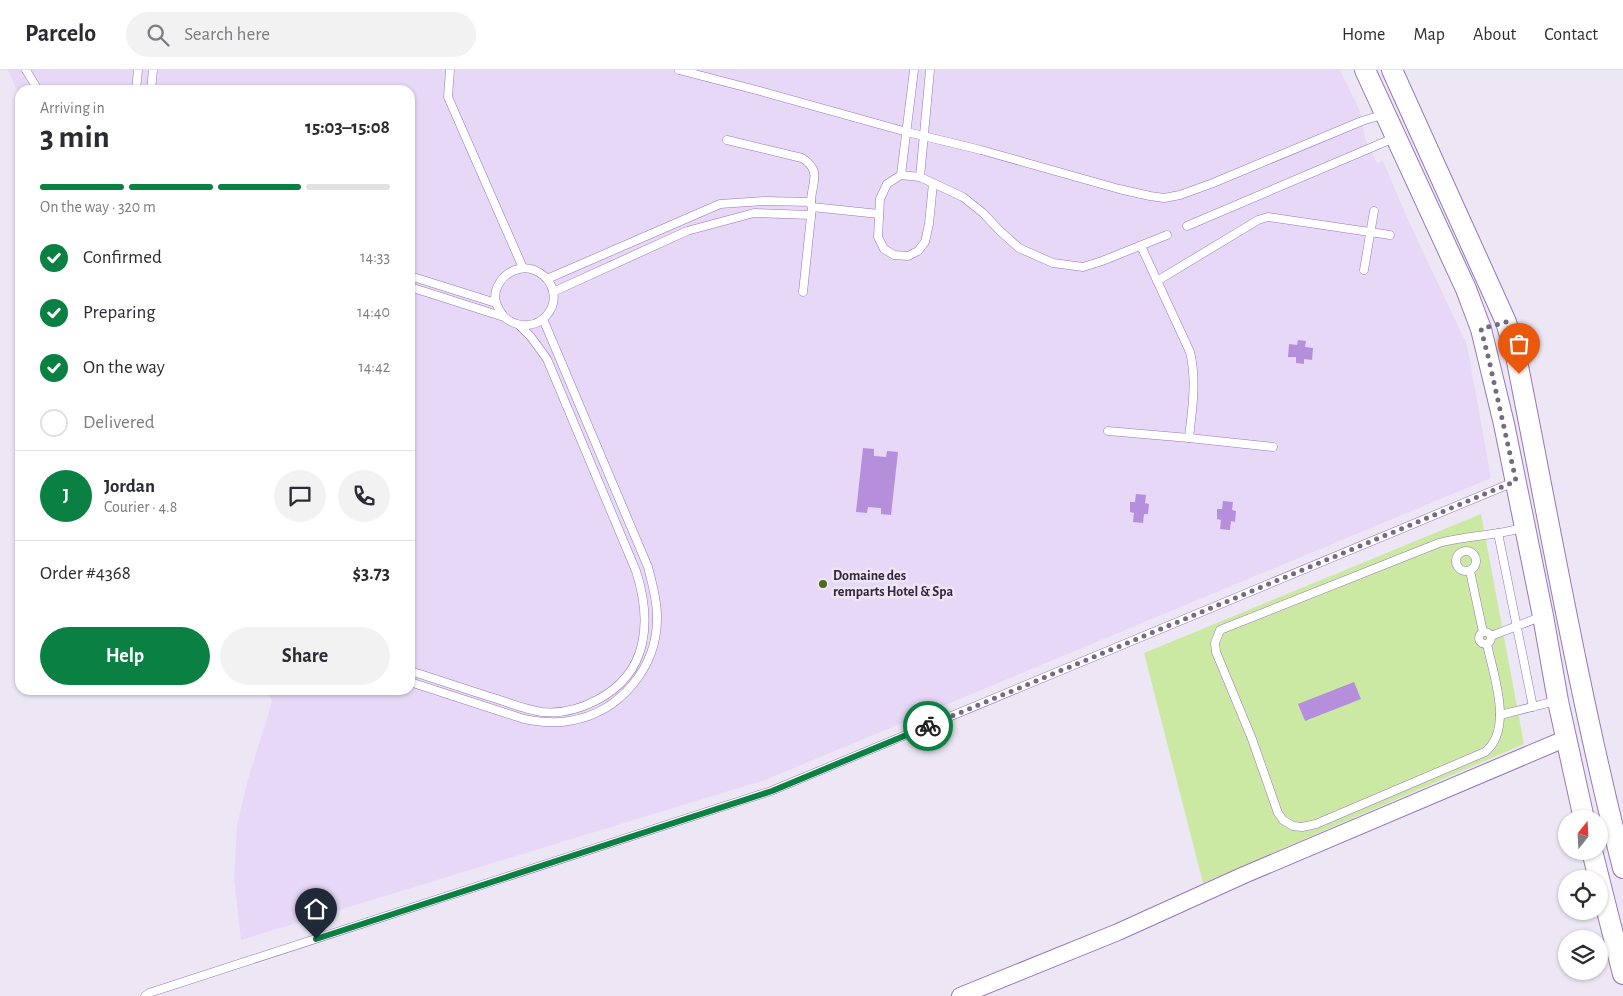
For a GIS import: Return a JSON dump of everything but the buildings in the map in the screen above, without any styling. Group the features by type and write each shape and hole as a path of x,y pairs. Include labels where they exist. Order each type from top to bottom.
{"street":[{"path":"1365,70 1466,289 1481,329 1516,481 1558,701 1582,810"},
{"path":"1392,70 1506,322 1516,356 1565,608 1607,806 1623,868"},
{"path":"1481,329 1506,322"},
{"path":"1489,360 1516,356"},
{"path":"1543,616 1565,608"},
{"path":"960,996 1118,932 1244,875 1567,738"},
{"path":"1594,860 1623,974"}],"lane":[{"path":"26,70 35,85"},
{"path":"136,85 138,70"},
{"path":"152,85 153,70"},
{"path":"450,70 448,97 523,268"},
{"path":"679,70 760,90 1119,189 1164,198 1213,183 1362,121 1385,114"},
{"path":"901,175 914,70"},
{"path":"920,177 930,70"},
{"path":"1187,226 1396,137"},
{"path":"727,140 802,158 811,164 815,172 803,292"},
{"path":"933,183 929,224 925,242 918,251 908,256 894,255 884,250 878,237 880,199 887,184 901,175 920,177 933,183 963,197 983,213 1019,248 1053,263 1084,266 1167,235"},
{"path":"547,279 720,204 765,201 811,208 879,214"},
{"path":"553,292 687,231 754,213 811,208"},
{"path":"1364,270 1374,211"},
{"path":"1157,281 1258,220 1268,217 1390,235"},
{"path":"1141,246 1190,352 1194,366 1194,388 1189,438"},
{"path":"523,268 532,269 547,279 553,292 552,307 543,319 527,326 510,322 504,317 496,303 496,295 497,287 507,274 523,268"},
{"path":"415,278 496,303"},
{"path":"415,289 504,317"},
{"path":"415,684 524,719 549,723 570,721 589,716 607,708 625,694 638,678 649,659 654,645 657,623 656,599 645,560 634,538 543,319"},
{"path":"415,673 534,711 551,712 591,704 612,690 628,675 643,644 645,610 643,592 636,571 547,358 535,342 518,325"},
{"path":"1108,431 1273,447"},
{"path":"145,996 149,993 772,791 1516,481"},
{"path":"1487,644 1499,699 1500,716 1499,729 1491,747 1485,752 1316,824 1302,827 1293,826 1283,820 1278,813 1252,739 1214,643 1220,630 1439,543 1452,539 1498,533 1525,526"},
{"path":"1498,533 1533,707"},
{"path":"624,542 634,538"},
{"path":"1470,571 1483,632 1480,634 1479,640 1487,644"},
{"path":"1487,644 1491,636 1543,616"},
{"path":"1483,632 1491,636"},
{"path":"455,697 459,687"},
{"path":"1500,716 1558,701"}],"shaded area":[{"name":"Domaine des remparts Hotel & Spa","path":"8,70 1340,70 1360,111 1365,138 1377,163 1383,161 1409,222 1467,345 1491,478 765,780 241,940 234,878 237,826 247,782 272,702 270,695 415,695 415,85 15,86"},
{"path":"1298,340 1306,341 1305,347 1313,348 1312,360 1304,359 1304,364 1296,363 1296,357 1288,357 1289,344 1297,345"},
{"path":"863,448 874,449 874,456 886,457 887,451 898,452 891,515 881,514 881,508 868,507 867,513 856,512"},
{"path":"1136,494 1146,495 1145,503 1149,504 1148,514 1144,514 1143,523 1133,522 1134,513 1130,512 1130,502 1135,502"},
{"path":"1223,501 1233,502 1232,510 1236,511 1235,522 1231,521 1230,530 1220,529 1221,520 1217,519 1217,509 1222,509"},
{"path":"1354,682 1361,699 1305,721 1298,704"}],"green space":[{"path":"1481,514 1524,744 1203,883 1144,653"}],"way so far":[{"path":"928,726 1516,481 1481,329 1506,322 1519,374"}],"place":[{"name":"Domaine des remparts Hotel & Spa","path":"823,584"}],"route":[{"path":"316,939 772,791 928,726"}]}
